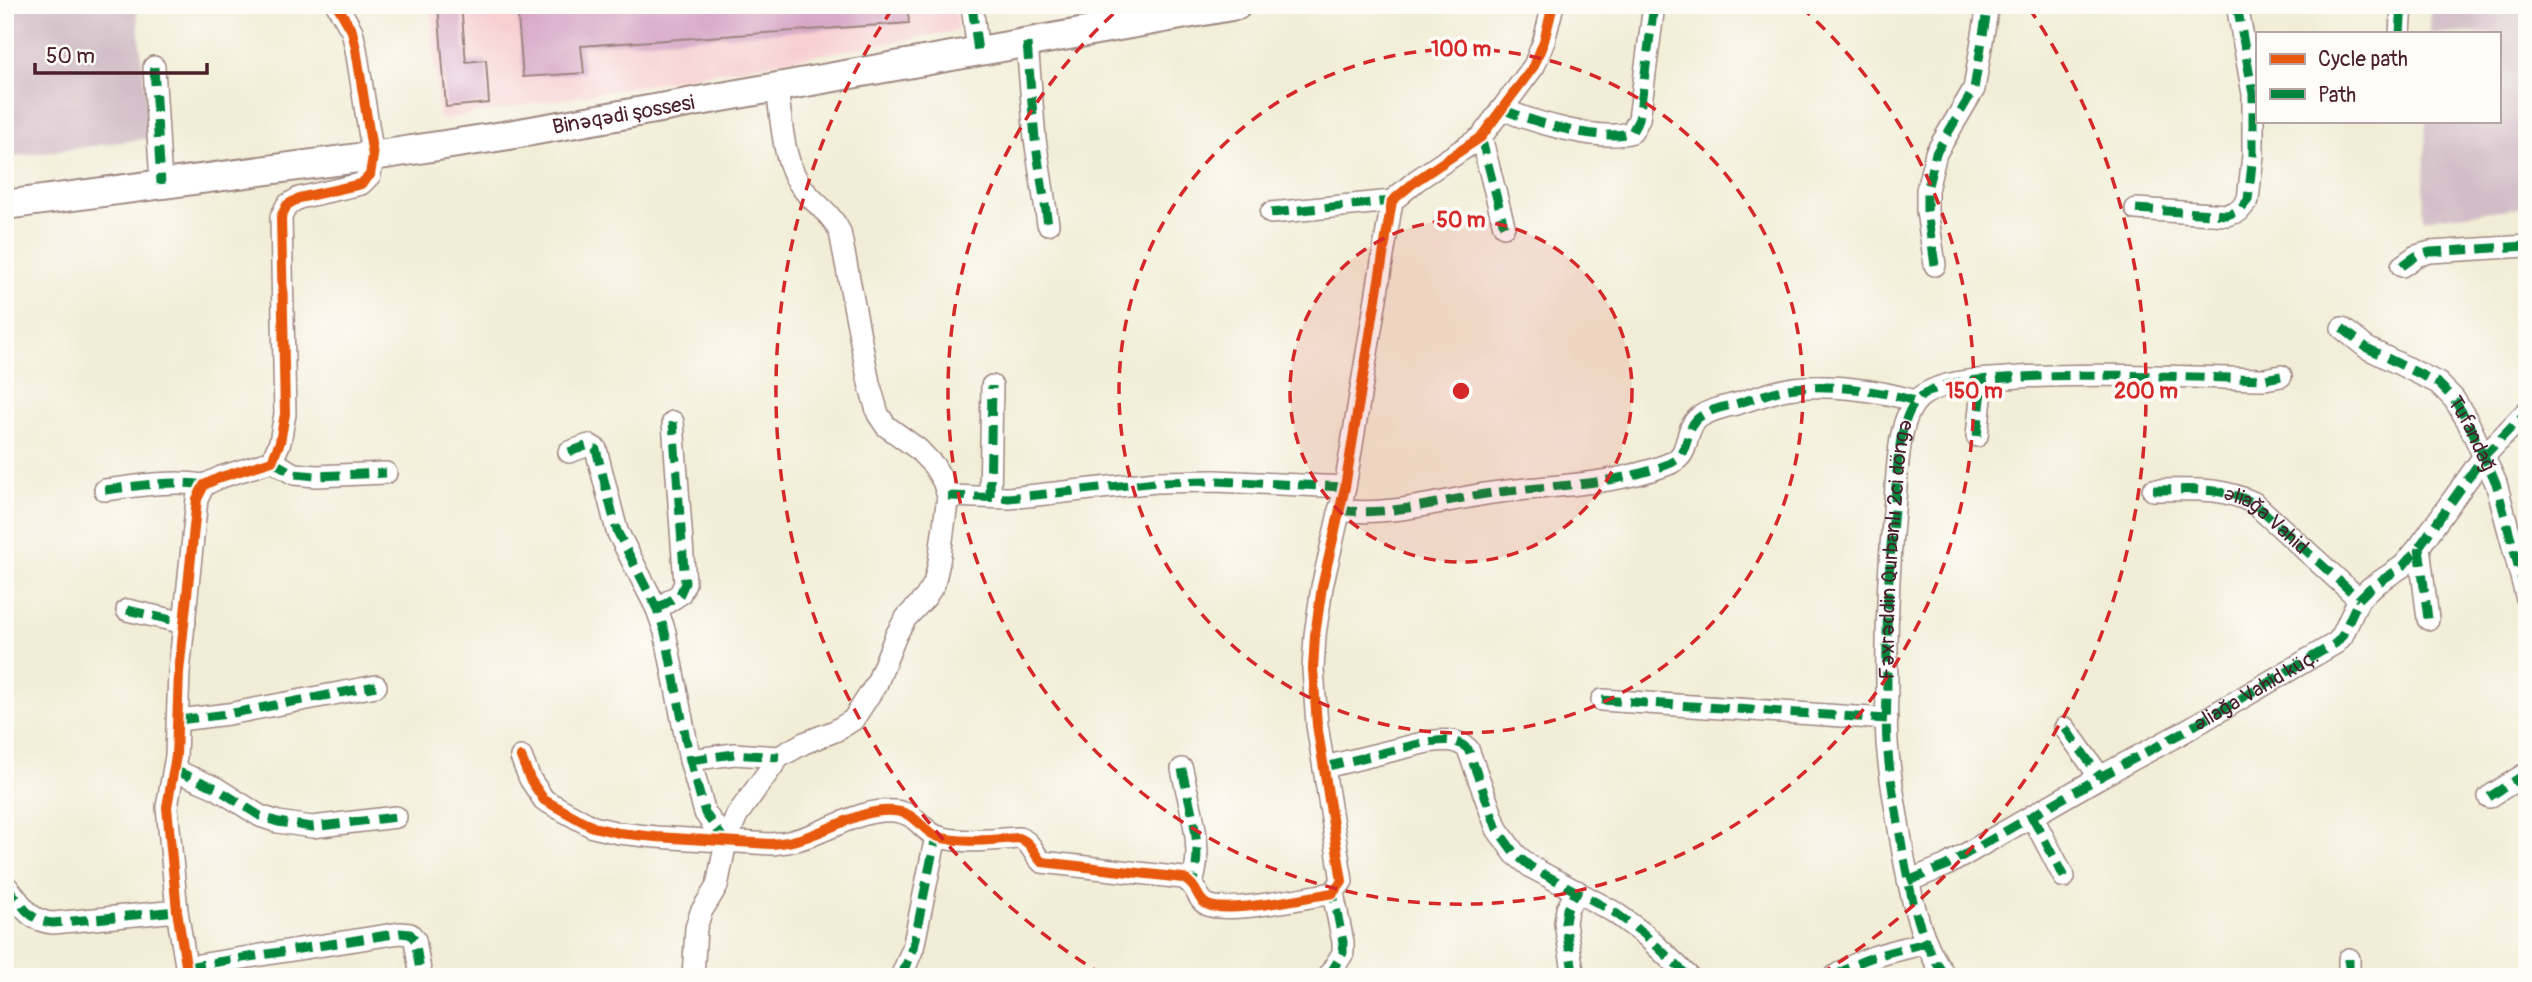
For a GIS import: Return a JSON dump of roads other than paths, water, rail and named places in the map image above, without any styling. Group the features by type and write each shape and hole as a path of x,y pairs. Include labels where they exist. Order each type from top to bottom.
{"main road":[{"name":"Binəqədi şossesi","path":"5,205 373,156 776,89 1237,5"}],"street":[{"path":"104,490 161,483 185,482 204,485 272,461 281,442 285,414 281,217 287,205 299,198 361,184 370,175 373,156 352,31 337,5"},
{"path":"972,5 978,52"},
{"path":"1271,213 1392,201 1481,137 1534,65 1544,41 1553,5"},
{"path":"1502,109 1555,127 1619,136 1632,132 1639,119 1654,5"},
{"path":"1935,265 1927,211 1927,190 1936,153 1974,89 1988,5"},
{"path":"2136,209 2227,215 2239,211 2248,200 2253,155 2253,94 2237,5"},
{"path":"2400,32 2402,5"},
{"path":"1027,43 1035,139 1048,224"},
{"path":"154,67 161,184"},
{"path":"693,977 696,928 701,912 717,886 726,842 737,815 779,757 853,720 877,684 896,635 934,583 948,496 934,466 918,449 886,426 878,414 869,383 840,232 835,220 804,190 794,175 786,149 776,89"},
{"path":"1481,137 1504,226"},
{"path":"520,757 544,800 593,827 619,833 771,844 793,841 864,815 892,810 908,813 936,836 949,839 1020,838 1031,844 1042,862 1170,875 1192,883 1202,902 1211,906 1222,907 1333,893 1342,881 1317,724 1313,669 1315,635 1322,587 1345,487 1392,201"},
{"path":"2402,266 2416,256 2430,253 2527,246"},
{"name":"Tufandağ","path":"2342,328 2367,348 2438,383 2454,399 2467,420 2496,483 2527,599"},
{"name":"Fəxrəddin Qurbanlı 2ci döngə","path":"1946,977 1926,943 1908,881 1887,751 1886,635 1890,555 1900,447 1907,414 1914,401 1925,393 1947,385 2061,374 2265,379 2281,376"},
{"path":"1977,436 1983,380"},
{"path":"990,497 992,386"},
{"path":"1339,510 1379,512 1488,494 1616,479 1668,465 1679,458 1687,446 1692,427 1698,418 1712,411 1787,389 1815,387 1893,394 1914,401"},
{"name":"Əliağa Vahid küç.","path":"1908,881 1945,866 2336,643 2359,600 2403,566 2420,547 2484,456 2527,411"},
{"path":"657,609 680,594 685,583 673,422"},
{"path":"569,452 589,445 596,449 617,531 657,609 665,632 690,760 705,813 726,842"},
{"path":"272,461 293,474 316,476 386,473"},
{"path":"948,496 1034,496 1157,482 1215,481 1345,487"},
{"path":"204,485 197,499 179,673 179,720 167,807 177,911 187,972 410,933 415,940 421,977"},
{"name":"Əliağa Vahid","path":"2153,490 2213,490 2235,494 2254,503 2359,600"},
{"path":"2420,547 2428,619"},
{"path":"127,610 185,623"},
{"path":"179,720 229,714 376,686"},
{"path":"1602,700 1887,719"},
{"path":"2065,728 2100,777"},
{"path":"1325,767 1427,742 1460,742 1468,749 1504,840 1515,855 1531,867 1614,912 1644,933 1689,977"},
{"path":"690,760 734,754 779,757"},
{"path":"1182,769 1199,865 1192,883"},
{"path":"174,770 216,788 260,816 278,822 312,827 396,817"},
{"path":"2488,797 2527,773"},
{"path":"2032,816 2064,877"},
{"path":"901,977 913,948 936,836"},
{"path":"5,885 39,922 53,923 177,911"},
{"path":"1574,977 1565,923 1567,909 1577,891"},
{"path":"1328,977 1343,953 1333,893"},
{"path":"1834,977 1846,968 1877,955 1926,943"}]}
